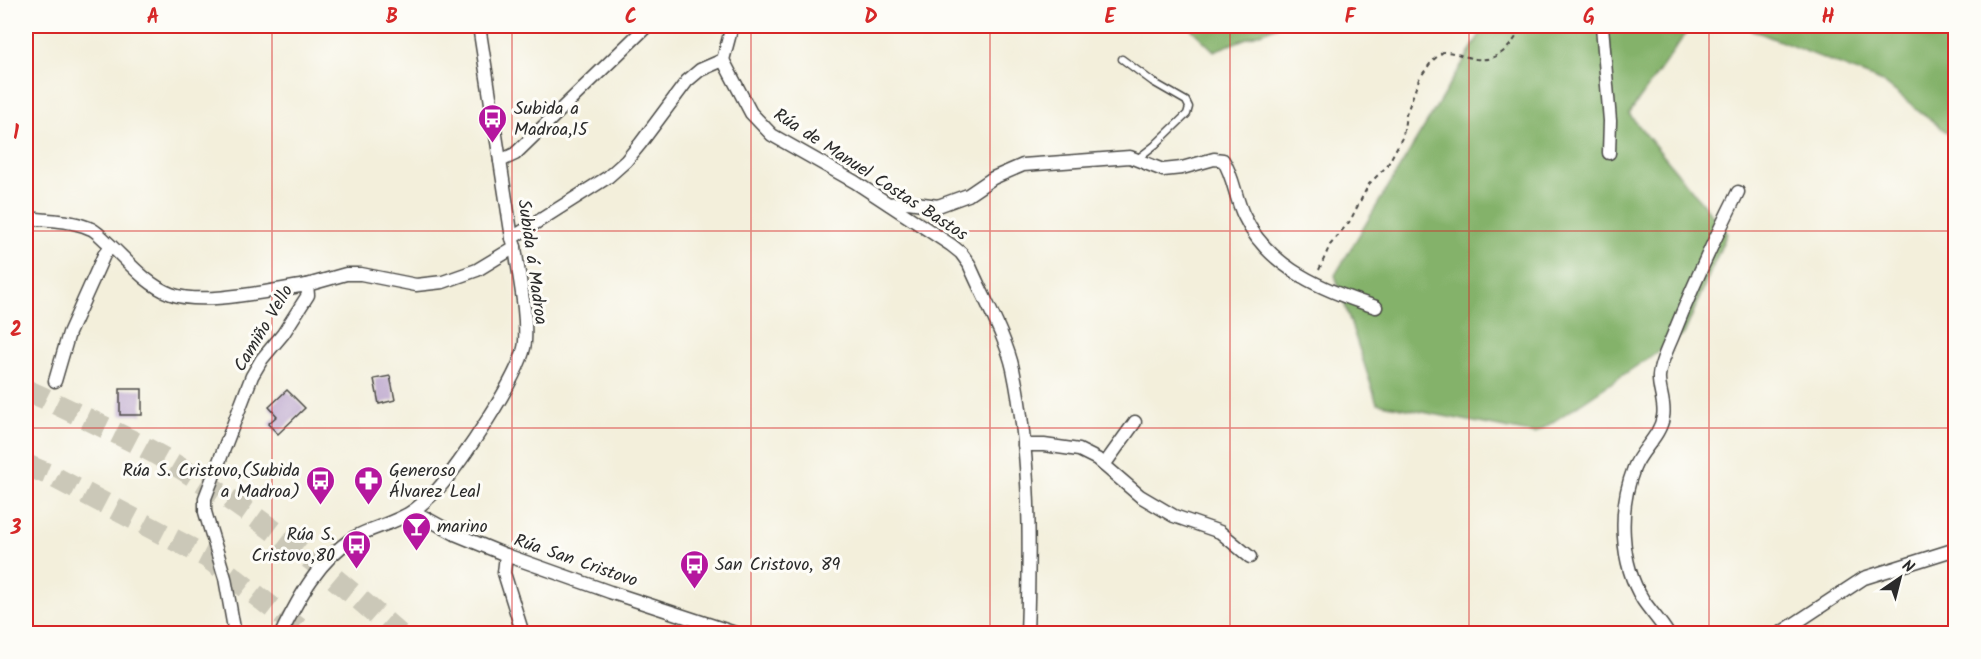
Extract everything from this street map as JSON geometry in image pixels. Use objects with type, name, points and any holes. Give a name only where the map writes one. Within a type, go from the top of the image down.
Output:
[{"type":"street","name":"Subida á Madroa","points":[[413,511],[437,490],[466,450],[516,370],[525,344],[525,320],[514,242],[479,26]]},
{"type":"street","points":[[500,161],[515,154],[647,26]]},
{"type":"street","points":[[514,242],[626,162],[687,81],[700,70],[723,60],[732,26]]},
{"type":"street","points":[[1602,26],[1610,121],[1609,153]]},
{"type":"street","name":"Rúa de Manuel Costas Bastos","points":[[723,60],[751,113],[772,135],[889,204],[951,245],[969,264],[1013,370],[1024,445],[1030,555],[1027,633]]},
{"type":"street","points":[[889,204],[908,202],[938,206],[968,195],[993,178],[1023,165],[1130,157],[1163,170],[1182,168],[1214,159],[1223,160],[1228,168],[1243,215],[1255,235],[1272,253],[1314,284],[1376,307]]},
{"type":"street","points":[[1668,633],[1643,600],[1631,572],[1625,547],[1624,517],[1629,483],[1635,465],[1659,428],[1664,416],[1659,376],[1665,356],[1712,245],[1738,192]]},
{"type":"street","points":[[26,218],[91,228],[145,278],[172,294],[196,298],[307,285]]},
{"type":"street","name":"Camiño Vello","points":[[235,633],[225,578],[205,512],[205,498],[252,376],[308,295],[307,285],[346,274],[361,274],[416,285],[443,282],[477,270],[514,242]]},
{"type":"street","points":[[55,381],[69,333],[104,255],[111,246]]},
{"type":"street","points":[[1104,465],[1135,422]]},
{"type":"street","points":[[1024,445],[1044,445],[1079,450],[1097,459],[1140,496],[1174,516],[1220,532],[1250,557]]},
{"type":"street","points":[[281,633],[303,592],[323,564],[355,537],[413,511]]},
{"type":"street","name":"Rúa San Cristovo","points":[[413,511],[455,534],[506,555],[610,592],[738,633]]},
{"type":"street","points":[[1779,633],[1864,578],[1956,549]]},
{"type":"street","points":[[506,555],[504,573],[523,633]]},
{"type":"lane","points":[[1122,59],[1160,87],[1186,101],[1189,107],[1187,114],[1136,160]]},
{"type":"path","points":[[1314,284],[1330,245],[1350,221],[1369,184],[1387,166],[1403,136],[1406,115],[1419,79],[1432,61],[1443,52],[1454,52],[1474,59],[1491,59],[1515,41],[1522,26]]},
{"type":"green space","points":[[1188,26],[1278,26],[1214,51]]},
{"type":"green space","points":[[1485,26],[1691,26],[1629,114],[1727,233],[1684,334],[1535,434],[1377,403],[1335,275]]},
{"type":"green space","points":[[1742,26],[1955,26],[1955,139],[1883,82]]},
{"type":"building","points":[[390,376],[395,400],[379,404],[374,379]]},
{"type":"building","points":[[120,389],[142,389],[142,415],[120,415]]},
{"type":"building","points":[[287,390],[305,408],[278,434],[268,424],[277,416],[269,407]]},
{"type":"tunnel","points":[[26,390],[144,447],[222,494],[313,561],[399,634]]},
{"type":"tunnel","points":[[26,465],[48,474],[207,557],[306,634]]},
{"type":"place","name":"Subida a Madroa,15","points":[[493,144]]},
{"type":"place","name":"Rúa S. Cristovo,(Subida a Madroa)","points":[[321,506]]},
{"type":"place","name":"Generoso Álvarez Leal","points":[[368,506]]},
{"type":"place","name":"marino","points":[[416,552]]},
{"type":"place","name":"Rúa S. Cristovo,80","points":[[356,570]]},
{"type":"place","name":"San Cristovo, 89","points":[[694,590]]}]
